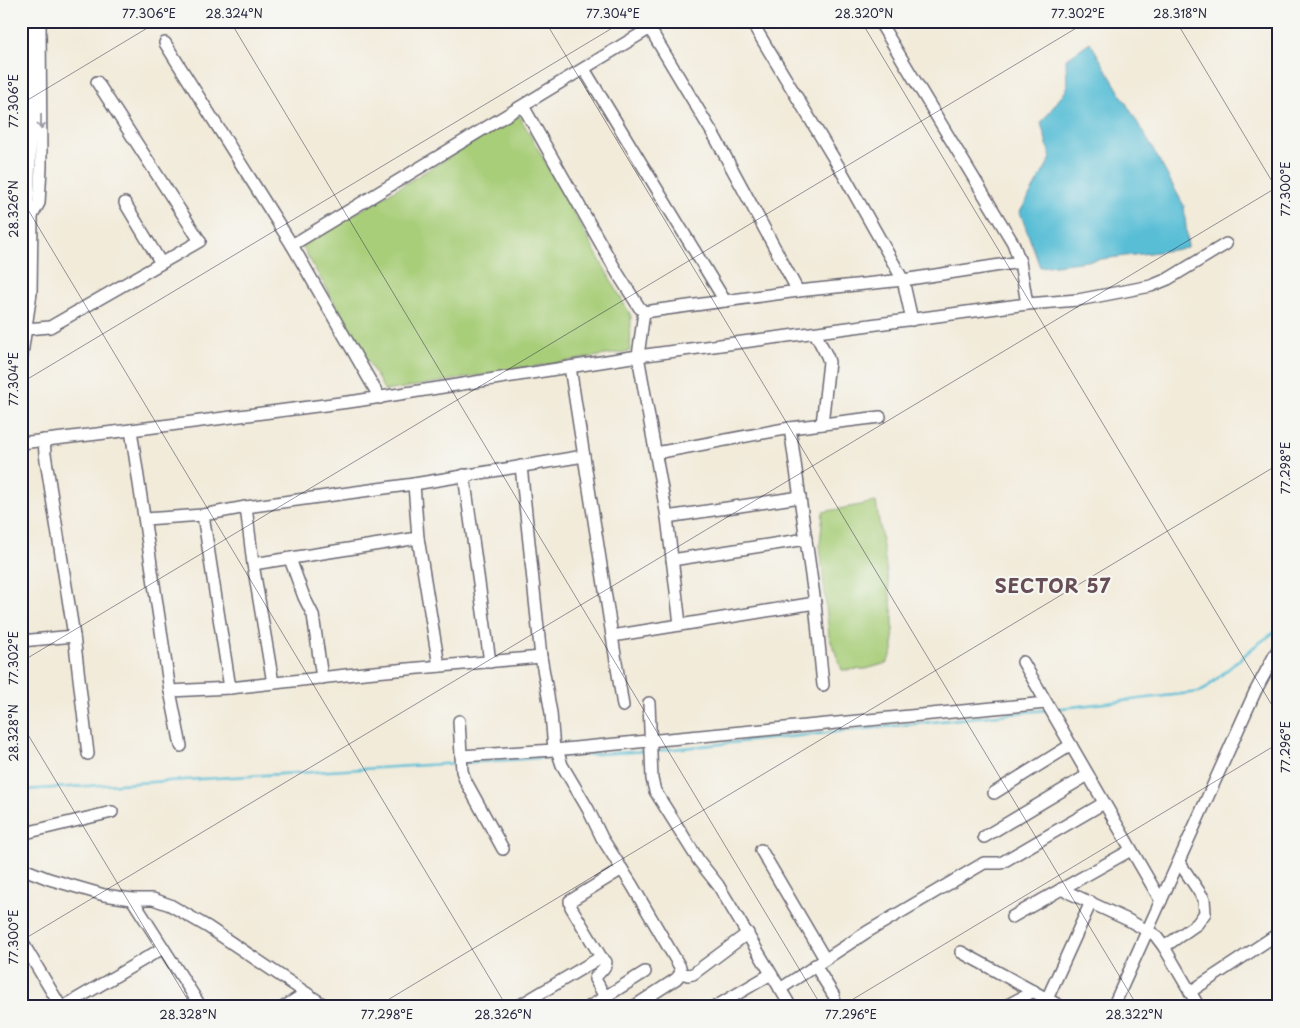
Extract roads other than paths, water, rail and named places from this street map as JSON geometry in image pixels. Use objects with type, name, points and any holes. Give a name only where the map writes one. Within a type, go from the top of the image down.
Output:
[{"type":"street","points":[[21,361],[31,293],[32,216],[28,206],[32,102],[31,21]]},
{"type":"street","points":[[32,216],[39,203],[40,21]]},
{"type":"street","points":[[292,245],[662,21]]},
{"type":"street","points":[[751,21],[842,172],[903,280],[912,320]]},
{"type":"street","points":[[879,21],[1013,243],[1020,262],[1026,304]]},
{"type":"street","points":[[650,29],[716,140],[798,291]]},
{"type":"street","points":[[165,43],[292,245],[380,398]]},
{"type":"street","points":[[584,69],[725,301]]},
{"type":"street","points":[[26,328],[50,326],[200,241],[97,82]]},
{"type":"street","points":[[523,106],[623,281],[644,312]]},
{"type":"street","points":[[126,204],[160,263]]},
{"type":"street","points":[[21,443],[380,398],[638,356],[1026,304],[1078,300],[1150,286],[1168,279],[1226,244]]},
{"type":"street","points":[[644,312],[798,291],[903,280],[1020,262]]},
{"type":"street","points":[[644,312],[638,356],[667,517],[680,624]]},
{"type":"street","points":[[815,333],[829,362],[822,424]]},
{"type":"street","points":[[570,367],[623,706]]},
{"type":"street","points":[[656,452],[790,428],[880,416]]},
{"type":"street","points":[[790,428],[815,602],[823,685]]},
{"type":"street","points":[[132,430],[170,690],[181,746]]},
{"type":"street","points":[[44,440],[74,636],[88,754]]},
{"type":"street","points":[[145,519],[203,515],[246,507],[414,484],[464,474],[584,456]]},
{"type":"street","points":[[521,466],[541,658],[557,754],[602,838],[677,960],[681,973]]},
{"type":"street","points":[[464,474],[490,662]]},
{"type":"street","points":[[414,484],[418,538],[439,666]]},
{"type":"street","points":[[667,517],[800,497]]},
{"type":"street","points":[[246,507],[253,564],[273,683]]},
{"type":"street","points":[[203,515],[230,688]]},
{"type":"street","points":[[253,564],[418,538]]},
{"type":"street","points":[[672,560],[806,539]]},
{"type":"street","points":[[290,559],[313,615],[322,678]]},
{"type":"street","points":[[612,636],[815,602]]},
{"type":"street","points":[[21,641],[74,636]]},
{"type":"street","points":[[1113,1007],[1251,700],[1278,650]]},
{"type":"street","points":[[170,690],[230,688],[364,673],[541,658]]},
{"type":"street","points":[[1023,662],[1161,901]]},
{"type":"street","points":[[649,703],[653,785],[658,797],[699,862],[718,885],[791,1007]]},
{"type":"street","points":[[462,762],[652,748],[1049,708]]},
{"type":"street","points":[[459,721],[462,762],[470,792],[502,849]]},
{"type":"street","points":[[994,793],[1071,745]]},
{"type":"street","points":[[984,837],[1088,775]]},
{"type":"street","points":[[780,989],[820,962],[979,866],[1001,863],[1104,803]]},
{"type":"street","points":[[21,834],[112,812]]},
{"type":"street","points":[[761,850],[820,962],[834,996]]},
{"type":"street","points":[[1012,917],[1131,850]]},
{"type":"street","points":[[1164,947],[1198,924],[1205,913],[1204,899],[1179,862]]},
{"type":"street","points":[[21,868],[49,880],[104,895],[132,899],[153,899],[175,908],[208,927],[327,1007]]},
{"type":"street","points":[[605,997],[595,979],[606,965],[606,962],[570,907],[570,901],[622,869]]},
{"type":"street","points":[[1061,889],[1091,902],[1155,935],[1199,1007]]},
{"type":"street","points":[[132,899],[201,1007]]},
{"type":"street","points":[[1047,999],[1091,902]]},
{"type":"street","points":[[681,973],[690,975],[696,972],[748,933]]},
{"type":"street","points":[[1190,992],[1279,933]]},
{"type":"street","points":[[22,942],[62,1007],[163,948]]},
{"type":"street","points":[[961,952],[1060,1006]]},
{"type":"street","points":[[517,1007],[534,1002],[601,957]]},
{"type":"street","points":[[589,1007],[645,972]]},
{"type":"street","points":[[634,1007],[672,982],[681,973]]},
{"type":"street","points":[[715,1007],[730,1003],[771,974]]},
{"type":"street","points":[[1004,1007],[1034,992]]},
{"type":"street","points":[[284,1007],[306,993]]},
{"type":"water","points":[[1090,42],[1184,206],[1188,248],[1040,267],[1020,212],[1051,158],[1041,123],[1067,89],[1066,59]]},
{"type":"waterway","points":[[1054,709],[1199,692],[1279,629]]},
{"type":"waterway","points":[[654,751],[1046,710]]},
{"type":"waterway","points":[[562,756],[649,751]]},
{"type":"waterway","points":[[464,763],[556,757]]},
{"type":"waterway","points":[[21,790],[459,763]]},
{"type":"district","name":"SECTOR 57","points":[[1053,585]]}]
